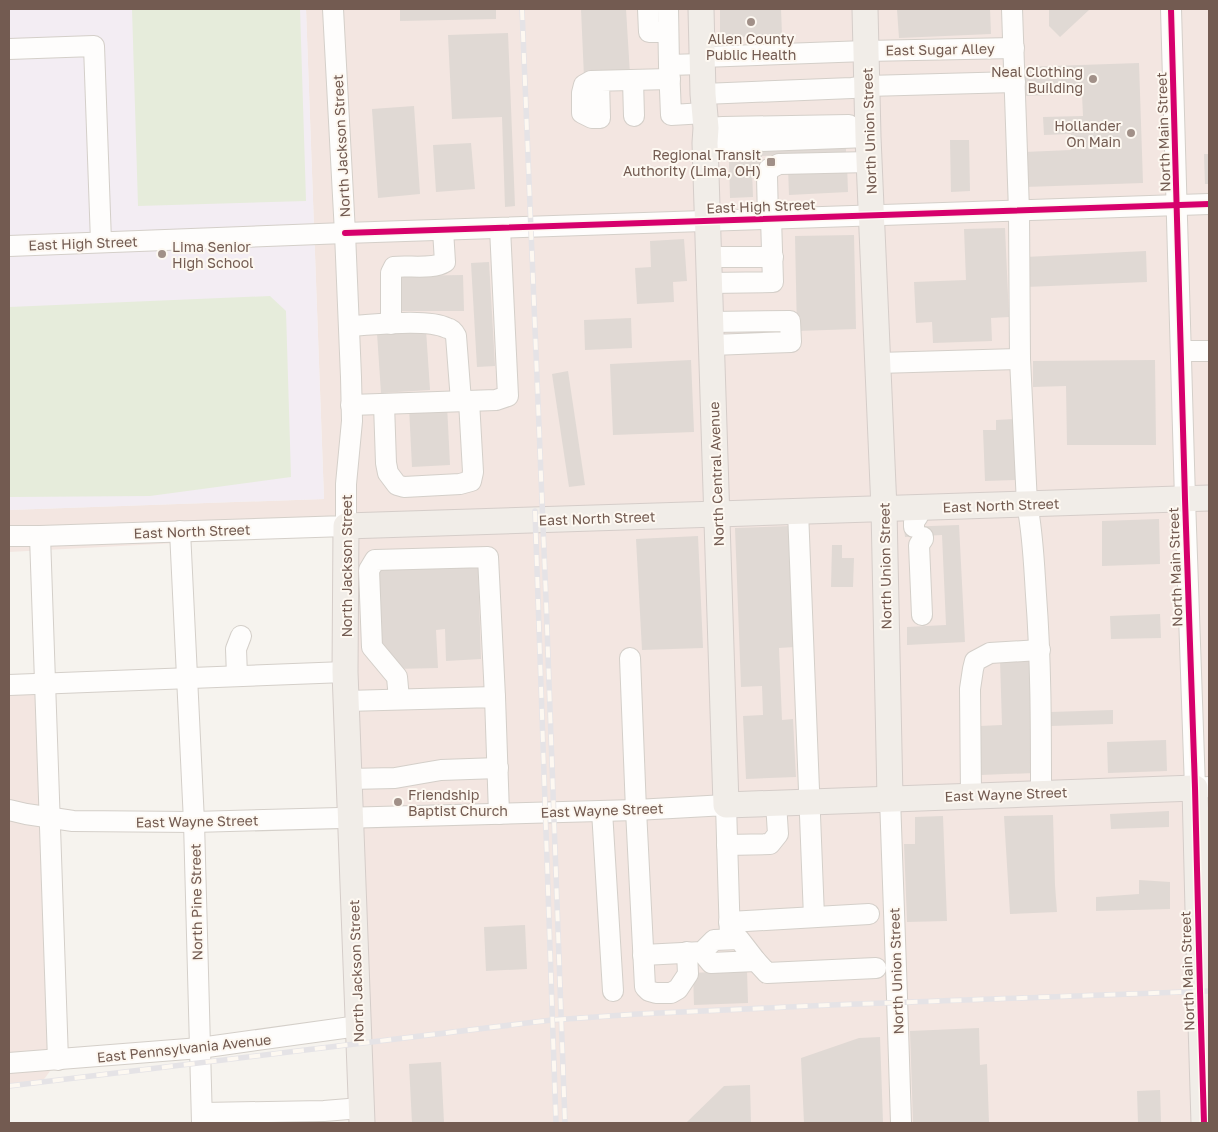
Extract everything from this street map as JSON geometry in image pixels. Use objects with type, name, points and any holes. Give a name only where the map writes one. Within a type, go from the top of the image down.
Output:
[{"type":"main road","name":"North Central Avenue","points":[[700,9],[718,514],[726,805]]},
{"type":"main road","name":"North Union Street","points":[[865,9],[868,131],[884,509],[890,798]]},
{"type":"main road","name":"East North Street","points":[[346,526],[884,509],[918,528],[1027,504],[1209,498]]},
{"type":"main road","name":"North Jackson Street","points":[[346,526],[345,672],[361,1116]]},
{"type":"main road","name":"East Wayne Street","points":[[726,805],[1202,788]]},
{"type":"main road","name":"North Main Street","points":[[1202,788],[1200,991],[1206,1111]]},
{"type":"street","name":"North Jackson Street","points":[[333,9],[345,233],[352,422],[346,484],[346,526]]},
{"type":"street","points":[[648,9],[649,32],[668,32]]},
{"type":"street","points":[[668,9],[671,114],[705,119],[868,131]]},
{"type":"street","points":[[1012,9],[1019,211],[1020,358],[1027,504],[1033,542],[1040,650],[1041,793]]},
{"type":"street","name":"North Main Street","points":[[1171,9],[1178,206],[1184,499],[1202,788]]},
{"type":"street","points":[[9,49],[94,46],[101,242]]},
{"type":"street","name":"East Sugar Alley","points":[[600,118],[592,118],[582,113],[584,85],[591,81],[633,80],[669,72],[702,61],[866,51],[1014,48]]},
{"type":"street","points":[[633,80],[634,116]]},
{"type":"street","points":[[705,119],[867,86],[1015,82]]},
{"type":"street","points":[[710,283],[773,282],[769,169],[779,164],[870,162]]},
{"type":"street","name":"East High Street","points":[[9,246],[708,220],[1209,204]]},
{"type":"street","points":[[351,405],[496,400],[508,396],[500,228]]},
{"type":"street","points":[[391,324],[392,269],[401,266],[436,266],[445,262],[444,230]]},
{"type":"street","points":[[708,258],[773,256]]},
{"type":"street","points":[[349,326],[422,323],[447,327],[453,331],[456,336],[465,401],[473,472],[471,481],[460,484],[404,487],[397,485],[388,473],[386,463],[384,404]]},
{"type":"street","points":[[1181,351],[1209,351]]},
{"type":"street","points":[[878,363],[1020,358]]},
{"type":"street","points":[[798,511],[814,917]]},
{"type":"street","name":"East North Street","points":[[9,536],[346,526]]},
{"type":"street","points":[[918,528],[922,615]]},
{"type":"street","name":"North Pine Street","points":[[180,531],[194,822],[202,1118]]},
{"type":"street","points":[[40,536],[58,1060]]},
{"type":"street","points":[[399,699],[397,676],[372,647],[369,570],[375,560],[488,558],[499,814]]},
{"type":"street","points":[[237,676],[236,649],[241,636]]},
{"type":"street","points":[[971,796],[970,689],[975,661],[990,653],[1040,650]]},
{"type":"street","points":[[630,658],[645,987],[649,991],[656,993],[671,993],[678,989],[688,974],[694,952]]},
{"type":"street","points":[[9,685],[345,672]]},
{"type":"street","points":[[346,701],[495,697]]},
{"type":"street","points":[[349,779],[395,778],[441,770],[498,768]]},
{"type":"street","name":"North Union Street","points":[[890,798],[900,1123]]},
{"type":"street","points":[[727,845],[770,844],[778,834],[776,803]]},
{"type":"street","name":"East Wayne Street","points":[[9,810],[73,821],[194,822],[636,810],[726,805]]},
{"type":"street","name":"North Central Avenue","points":[[726,805],[729,930]]},
{"type":"street","points":[[602,811],[613,991]]},
{"type":"street","points":[[643,955],[694,952],[729,930],[814,917],[869,914]]},
{"type":"street","points":[[729,930],[739,939],[767,973],[876,968]]},
{"type":"street","points":[[694,952],[711,963],[756,961]]},
{"type":"street","name":"East Pennsylvania Avenue","points":[[9,1063],[200,1048],[358,1026]]},
{"type":"street","points":[[202,1118],[324,1111],[361,1116]]},
{"type":"shaded area","name":"Lima Senior High School","points":[[9,9],[306,9],[324,499],[9,510]]},
{"type":"shaded area","points":[[306,9],[1209,9],[1209,1123],[362,1123],[346,526],[269,538],[9,552],[9,510],[324,499]]},
{"type":"shaded area","points":[[45,684],[58,1060],[42,1082],[9,1084],[9,685]]},
{"type":"green space","points":[[132,9],[300,9],[306,201],[138,206]]},
{"type":"green space","points":[[270,296],[286,311],[291,477],[150,496],[9,497],[9,307]]},
{"type":"building","points":[[400,9],[496,9],[496,19],[400,21]]},
{"type":"building","points":[[581,9],[626,9],[630,75],[584,77]]},
{"type":"building","name":"Allen County Public Health","points":[[720,9],[781,9],[782,35],[720,38]]},
{"type":"building","points":[[897,9],[990,9],[991,34],[899,38]]},
{"type":"building","points":[[1049,9],[1090,9],[1060,37],[1049,26]]},
{"type":"building","points":[[508,33],[515,206],[505,207],[502,117],[452,119],[448,35]]},
{"type":"building","points":[[1139,63],[1143,183],[1025,187],[1024,152],[1071,150],[1071,134],[1044,135],[1043,117],[1083,116],[1082,94],[1023,96],[1022,67]]},
{"type":"building","points":[[414,106],[420,194],[378,198],[372,109]]},
{"type":"building","points":[[846,140],[846,152],[762,156],[763,170],[752,170],[753,197],[730,198],[729,162],[752,161],[751,143]]},
{"type":"building","points":[[950,140],[969,140],[970,191],[951,192]]},
{"type":"building","points":[[471,143],[475,189],[436,192],[433,145]]},
{"type":"building","points":[[1204,154],[1209,154],[1209,184],[1205,184]]},
{"type":"building","points":[[847,164],[848,192],[789,195],[788,167]]},
{"type":"building","points":[[1005,228],[1009,317],[991,318],[992,341],[933,343],[932,322],[916,323],[914,282],[966,280],[964,229]]},
{"type":"building","points":[[854,235],[856,329],[797,331],[795,236]]},
{"type":"building","points":[[684,239],[687,281],[673,282],[674,302],[637,304],[635,268],[651,267],[650,241]]},
{"type":"building","points":[[1146,251],[1147,282],[1026,287],[1025,257]]},
{"type":"building","points":[[489,262],[495,366],[477,367],[471,263]]},
{"type":"building","points":[[463,275],[464,311],[402,311],[402,276]]},
{"type":"building","points":[[631,318],[632,348],[585,350],[584,320]]},
{"type":"building","points":[[426,330],[430,390],[381,393],[377,333]]},
{"type":"building","points":[[691,360],[694,432],[613,435],[610,364]]},
{"type":"building","points":[[1155,360],[1156,445],[1067,445],[1066,386],[1033,387],[1033,361]]},
{"type":"building","points":[[568,371],[585,485],[569,487],[552,374]]},
{"type":"building","points":[[447,405],[450,465],[412,467],[409,407]]},
{"type":"building","points":[[1014,419],[1016,480],[985,481],[983,430],[996,430],[996,420]]},
{"type":"building","points":[[1159,519],[1160,564],[1102,566],[1102,521]]},
{"type":"building","points":[[959,525],[965,642],[907,645],[907,627],[946,625],[942,535],[905,537],[904,527]]},
{"type":"building","points":[[790,526],[795,647],[779,648],[782,720],[793,719],[796,777],[746,779],[743,716],[763,715],[762,686],[741,687],[735,528]]},
{"type":"building","points":[[698,536],[703,648],[642,650],[636,539]]},
{"type":"building","points":[[832,545],[842,545],[842,558],[854,558],[853,587],[831,587]]},
{"type":"building","points":[[478,566],[481,659],[446,661],[445,629],[436,630],[438,668],[395,669],[377,633],[375,570]]},
{"type":"building","points":[[1160,614],[1161,638],[1111,639],[1110,616]]},
{"type":"building","points":[[1032,659],[1034,773],[981,775],[980,726],[1002,725],[1000,660]]},
{"type":"building","points":[[1113,710],[1113,724],[1051,726],[1050,712]]},
{"type":"building","points":[[1166,740],[1167,771],[1108,773],[1107,742]]},
{"type":"building","points":[[1169,811],[1169,827],[1111,829],[1110,814]]},
{"type":"building","points":[[1053,815],[1057,912],[1010,914],[1004,816]]},
{"type":"building","points":[[943,816],[947,921],[907,922],[904,844],[915,844],[915,817]]},
{"type":"building","points":[[1139,880],[1170,882],[1170,909],[1096,911],[1096,897],[1139,894]]},
{"type":"building","points":[[525,925],[527,969],[486,971],[484,927]]},
{"type":"building","points":[[747,970],[748,1003],[694,1005],[693,973]]},
{"type":"building","points":[[979,1028],[980,1065],[987,1064],[989,1123],[913,1123],[910,1031]]},
{"type":"building","points":[[880,1037],[883,1123],[804,1123],[801,1058],[859,1038]]},
{"type":"building","points":[[441,1062],[444,1123],[412,1123],[409,1064]]},
{"type":"building","points":[[750,1085],[751,1123],[686,1123],[724,1086]]},
{"type":"building","points":[[1160,1090],[1161,1122],[1138,1123],[1137,1091]]},
{"type":"railway","points":[[522,9],[565,1123]]},
{"type":"railway","points":[[535,511],[556,1123]]},
{"type":"railway","points":[[9,1086],[552,1020],[831,1005],[1209,991]]},
{"type":"cycle path","points":[[1171,9],[1204,1123]]},
{"type":"cycle path","points":[[345,233],[1209,204]]},
{"type":"place","name":"Allen County Public Health","points":[[751,22]]},
{"type":"place","name":"Neal Clothing Building","points":[[1093,79]]},
{"type":"place","name":"Hollander On Main","points":[[1131,133]]},
{"type":"place","name":"Regional Transit Authority (Lima, OH)","points":[[771,162]]},
{"type":"place","name":"Lima Senior High School","points":[[162,254]]},
{"type":"place","name":"Friendship Baptist Church","points":[[398,802]]}]
